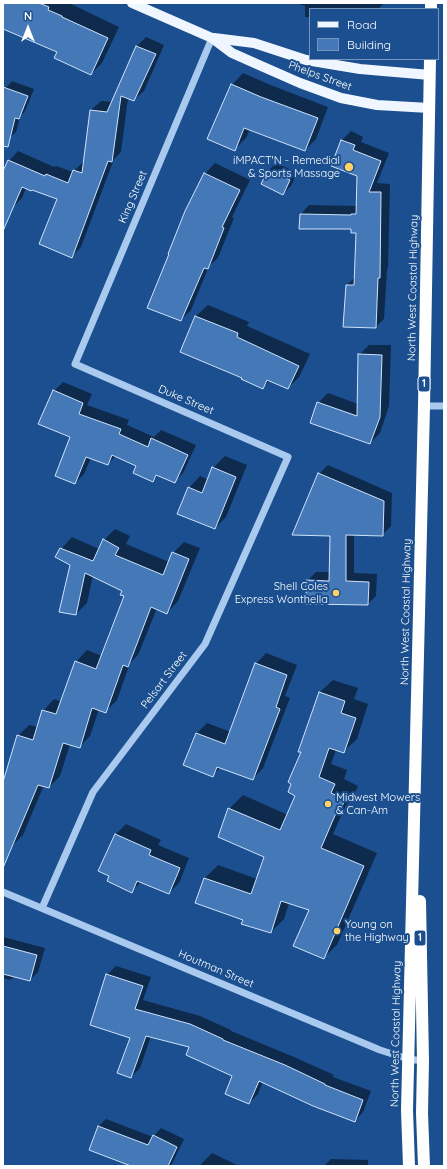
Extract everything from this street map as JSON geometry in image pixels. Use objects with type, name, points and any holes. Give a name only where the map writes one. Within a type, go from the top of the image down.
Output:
[{"type":"highway","name":"North West Coastal Highway","points":[[409,1166],[407,1110],[424,406],[430,60]]},
{"type":"highway","name":"North West Coastal Highway","points":[[416,710],[424,1166]]},
{"type":"main road","name":"Phelps Street","points":[[132,3],[212,38],[232,53],[300,83],[342,98],[377,105],[429,108]]},
{"type":"main road","name":"Phelps Street","points":[[212,38],[254,43],[306,60],[352,68],[430,75]]},
{"type":"street","name":"King Street","points":[[74,364],[212,38]]},
{"type":"street","name":"Duke Street","points":[[74,364],[288,457]]},
{"type":"street","points":[[424,406],[444,406]]},
{"type":"street","name":"Pelsart Street","points":[[42,908],[92,792],[205,644],[288,457]]},
{"type":"street","name":"Houtman Street","points":[[3,892],[373,1047],[408,1060],[422,1061]]},
{"type":"building","points":[[3,3],[39,3],[49,7],[48,10],[108,38],[91,75],[54,58],[57,52],[3,29]]},
{"type":"building","points":[[136,46],[156,54],[134,101],[121,96],[112,162],[108,161],[72,258],[39,244],[57,199],[22,187],[3,231],[3,171],[8,160],[45,176],[46,174],[68,183],[73,170],[82,173],[90,110],[107,112]]},
{"type":"building","points":[[231,84],[318,118],[305,151],[244,128],[235,151],[207,139]]},
{"type":"building","points":[[3,87],[28,96],[19,119],[15,118],[8,147],[3,146]]},
{"type":"building","points":[[341,140],[355,145],[353,150],[381,161],[369,192],[381,192],[380,278],[378,278],[376,328],[343,327],[346,285],[354,285],[356,233],[351,233],[351,229],[299,229],[300,214],[356,214],[357,176],[331,166]]},
{"type":"building","points":[[268,170],[290,180],[283,195],[261,184]]},
{"type":"building","points":[[204,173],[240,190],[222,227],[224,228],[208,269],[204,268],[181,321],[147,308],[185,211]]},
{"type":"building","points":[[195,316],[238,333],[237,337],[299,366],[288,389],[267,380],[263,389],[241,379],[242,378],[180,352]]},
{"type":"building","points":[[358,354],[382,355],[380,417],[370,444],[310,423],[317,402],[357,416]]},
{"type":"building","points":[[53,390],[83,403],[79,414],[121,429],[119,434],[148,447],[151,438],[188,455],[175,483],[156,475],[153,482],[133,473],[136,466],[112,455],[108,465],[86,457],[75,484],[55,476],[70,437],[38,424]]},
{"type":"building","points":[[212,467],[236,477],[215,529],[177,514],[188,487],[202,493]]},
{"type":"building","points":[[318,473],[384,501],[383,536],[346,535],[346,581],[369,582],[368,605],[306,604],[306,580],[329,581],[330,536],[292,535]]},
{"type":"building","points":[[103,539],[119,548],[115,555],[163,575],[172,552],[189,559],[167,614],[151,607],[128,667],[123,665],[106,713],[92,708],[80,748],[63,743],[49,788],[38,785],[3,868],[3,782],[17,735],[33,740],[42,710],[56,714],[75,661],[96,669],[124,596],[120,595],[122,591],[85,573],[76,615],[59,612],[70,565],[55,557],[60,548],[93,561]]},
{"type":"building","points":[[255,663],[287,675],[276,707],[280,709],[253,780],[217,767],[213,777],[183,765],[196,733],[225,744]]},
{"type":"building","points":[[319,692],[345,701],[341,713],[356,718],[344,753],[329,748],[319,777],[335,784],[331,793],[345,799],[339,814],[336,813],[321,848],[364,866],[324,959],[293,946],[309,910],[281,901],[271,933],[241,924],[243,920],[195,903],[204,878],[251,894],[264,857],[218,837],[228,808],[280,830],[295,796],[288,792],[291,784],[288,782],[301,752],[298,752]]},
{"type":"building","points":[[115,834],[151,850],[149,855],[180,868],[169,894],[137,881],[132,893],[107,881],[109,876],[98,871]]},
{"type":"building","points":[[3,946],[37,955],[30,981],[3,974]]},
{"type":"building","points":[[106,974],[143,986],[135,1009],[190,1024],[223,1040],[285,1065],[325,1085],[363,1100],[355,1122],[313,1106],[259,1081],[249,1104],[225,1094],[232,1076],[186,1055],[189,1047],[146,1036],[131,1078],[117,1073],[130,1038],[90,1025]]},
{"type":"building","points":[[98,1126],[148,1145],[153,1135],[177,1147],[168,1166],[131,1166],[89,1150]]},
{"type":"place","name":"iMPACT'N - Remedial & Sports Massage","points":[[349,167]]},
{"type":"place","name":"Shell Coles Express Wonthella","points":[[336,593]]},
{"type":"place","name":"Midwest Mowers & Can-Am","points":[[328,804]]},
{"type":"place","name":"Young on the Highway","points":[[337,931]]}]
